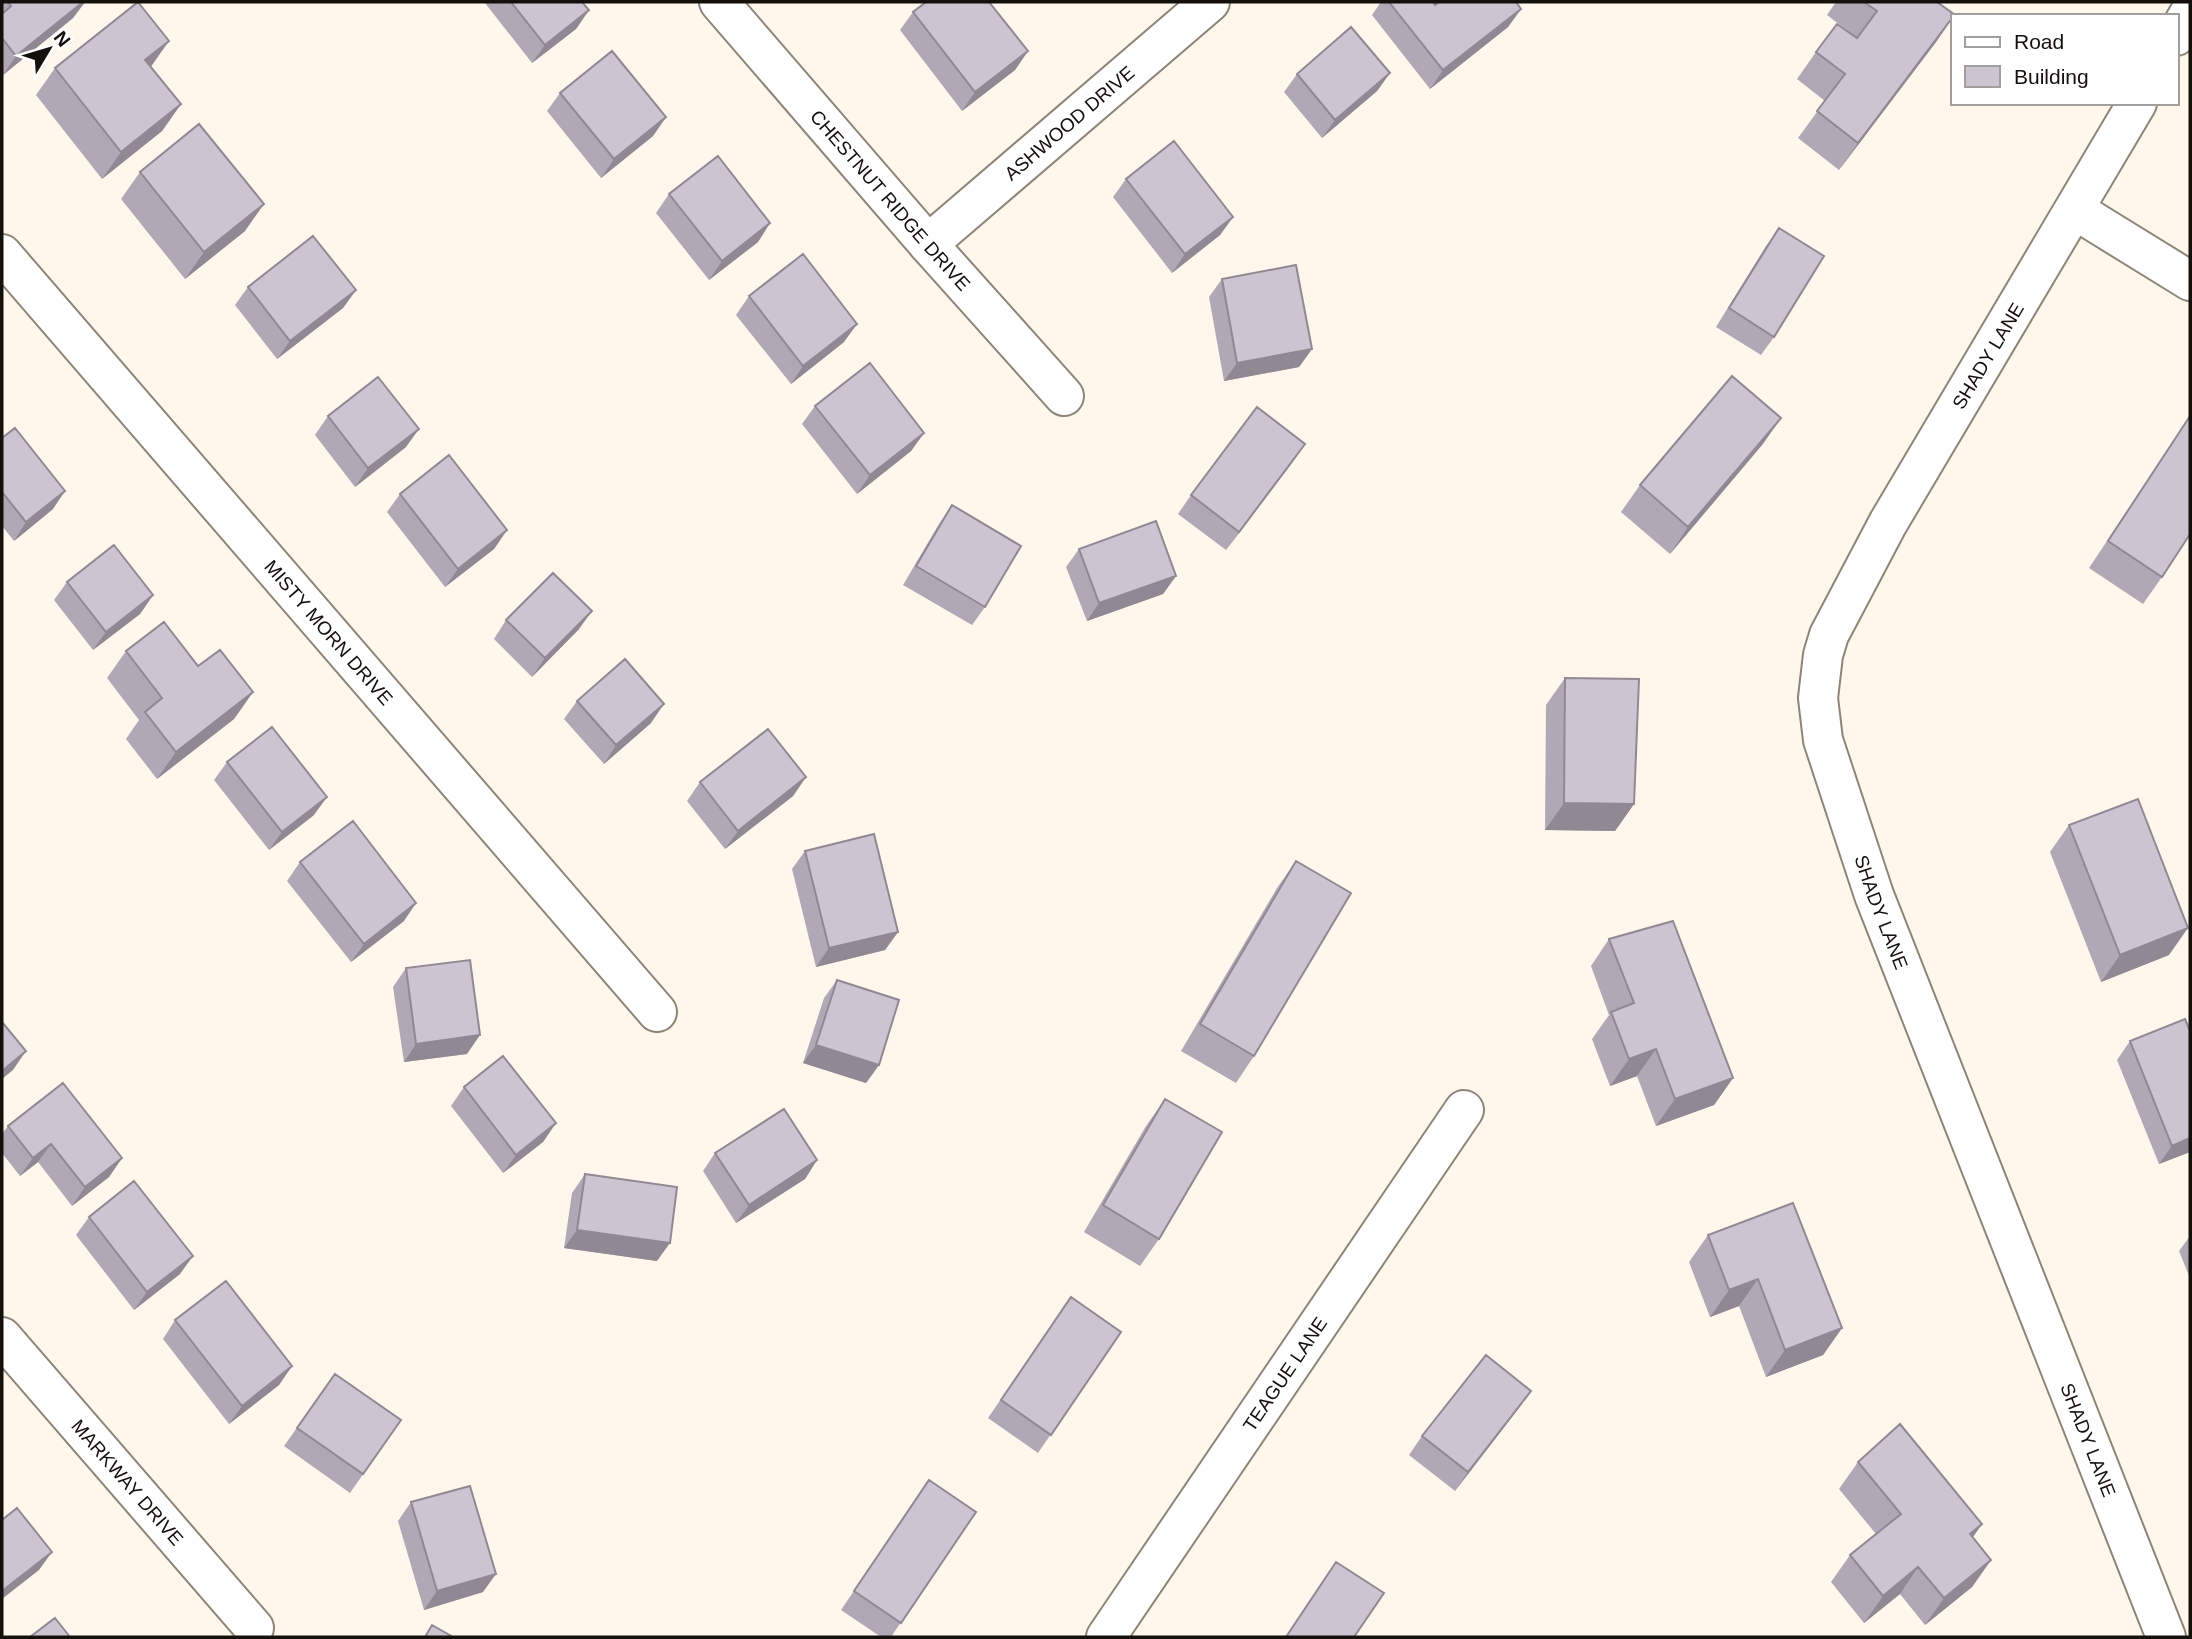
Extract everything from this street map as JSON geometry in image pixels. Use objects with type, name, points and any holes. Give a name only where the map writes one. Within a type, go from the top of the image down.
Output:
[{"type":"street","name":"CHESTNUT RIDGE DRIVE","points":[[719,2],[928,244],[1064,396]]},
{"type":"street","name":"ASHWOOD DRIVE","points":[[928,244],[1210,2]]},
{"type":"street","points":[[2178,33],[2190,12]]},
{"type":"street","name":"SHADY LANE","points":[[2136,105],[1882,534],[1829,635],[1823,655],[1818,698],[1824,740],[1874,895],[2166,1637]]},
{"type":"street","points":[[2075,210],[2190,281]]},
{"type":"street","name":"MISTY MORN DRIVE","points":[[2,254],[657,1012]]},
{"type":"street","name":"TEAGUE LANE","points":[[1106,1637],[1464,1110]]},
{"type":"street","name":"MARKWAY DRIVE","points":[[2,1337],[254,1628]]},
{"type":"building","points":[[8,2],[83,2],[16,56],[2,38],[2,14],[11,6]]},
{"type":"building","points":[[138,2],[169,41],[145,60],[181,104],[121,152],[55,68]]},
{"type":"building","points":[[511,2],[582,2],[589,10],[545,45]]},
{"type":"building","points":[[926,2],[989,2],[1028,51],[975,92],[913,12]]},
{"type":"building","points":[[1389,2],[1433,2],[1435,5],[1439,2],[1516,2],[1521,9],[1443,70]]},
{"type":"building","points":[[1864,2],[1937,2],[1954,14],[1951,14],[1951,19],[1858,143],[1817,111],[1845,74],[1816,52],[1837,24],[1857,38],[1877,11]]},
{"type":"building","points":[[1351,27],[1390,73],[1335,120],[1297,74]]},
{"type":"building","points":[[612,51],[666,117],[614,159],[560,93]]},
{"type":"building","points":[[199,124],[264,204],[204,252],[140,172]]},
{"type":"building","points":[[1174,141],[1233,217],[1185,254],[1126,179]]},
{"type":"building","points":[[718,156],[770,223],[722,261],[669,194]]},
{"type":"building","points":[[1779,228],[1824,256],[1774,337],[1729,308]]},
{"type":"building","points":[[313,236],[356,290],[290,341],[248,287]]},
{"type":"building","points":[[803,254],[857,324],[803,366],[749,296]]},
{"type":"building","points":[[1296,265],[1312,349],[1237,363],[1222,279]]},
{"type":"building","points":[[870,363],[924,433],[870,475],[815,406]]},
{"type":"building","points":[[1732,376],[1781,418],[1688,527],[1640,485]]},
{"type":"building","points":[[378,377],[419,429],[368,468],[328,416]]},
{"type":"building","points":[[1257,407],[1305,444],[1239,532],[1191,495]]},
{"type":"building","points":[[2190,416],[2190,534],[2162,577],[2108,541]]},
{"type":"building","points":[[15,428],[65,491],[26,522],[2,492],[2,438]]},
{"type":"building","points":[[449,455],[507,530],[458,569],[400,494]]},
{"type":"building","points":[[952,505],[1021,546],[985,607],[916,566]]},
{"type":"building","points":[[1156,521],[1176,576],[1099,603],[1079,549]]},
{"type":"building","points":[[114,545],[153,595],[106,632],[67,582]]},
{"type":"building","points":[[553,573],[592,611],[545,658],[506,620]]},
{"type":"building","points":[[164,622],[198,666],[220,650],[253,692],[176,752],[145,712],[162,698],[126,651]]},
{"type":"building","points":[[625,659],[664,704],[616,745],[577,701]]},
{"type":"building","points":[[1565,678],[1639,679],[1634,804],[1564,803]]},
{"type":"building","points":[[272,727],[327,797],[282,832],[227,762]]},
{"type":"building","points":[[768,729],[806,777],[738,831],[700,782]]},
{"type":"building","points":[[2138,799],[2188,928],[2120,955],[2069,825]]},
{"type":"building","points":[[353,821],[416,903],[364,944],[300,862]]},
{"type":"building","points":[[874,834],[898,932],[829,948],[805,851]]},
{"type":"building","points":[[1296,861],[1351,893],[1254,1056],[1200,1024]]},
{"type":"building","points":[[1673,921],[1733,1078],[1675,1099],[1656,1049],[1629,1059],[1611,1012],[1634,1003],[1609,939]]},
{"type":"building","points":[[470,960],[480,1035],[416,1044],[406,968]]},
{"type":"building","points":[[837,980],[899,1000],[879,1065],[816,1045]]},
{"type":"building","points":[[2185,1019],[2190,1031],[2190,1138],[2172,1146],[2130,1041]]},
{"type":"building","points":[[2,1022],[26,1051],[2,1071]]},
{"type":"building","points":[[503,1056],[556,1123],[516,1155],[464,1087]]},
{"type":"building","points":[[63,1083],[122,1158],[85,1187],[51,1144],[33,1158],[8,1126]]},
{"type":"building","points":[[1165,1099],[1222,1132],[1159,1239],[1103,1205]]},
{"type":"building","points":[[784,1109],[817,1160],[749,1205],[715,1153]]},
{"type":"building","points":[[585,1174],[677,1187],[670,1243],[577,1230]]},
{"type":"building","points":[[134,1181],[193,1256],[147,1292],[89,1217]]},
{"type":"building","points":[[1793,1203],[1842,1328],[1785,1350],[1758,1279],[1729,1290],[1708,1235]]},
{"type":"building","points":[[226,1281],[292,1366],[242,1406],[175,1320]]},
{"type":"building","points":[[1071,1297],[1121,1332],[1051,1435],[1001,1400]]},
{"type":"building","points":[[1486,1355],[1531,1391],[1468,1472],[1422,1436]]},
{"type":"building","points":[[335,1374],[401,1420],[363,1474],[297,1428]]},
{"type":"building","points":[[1900,1424],[1982,1524],[1970,1534],[1991,1560],[1944,1598],[1918,1567],[1883,1596],[1850,1555],[1901,1514],[1858,1462]]},
{"type":"building","points":[[929,1480],[976,1512],[901,1623],[854,1591]]},
{"type":"building","points":[[470,1486],[496,1574],[437,1591],[411,1502]]},
{"type":"building","points":[[17,1508],[52,1552],[2,1591],[2,1520]]},
{"type":"building","points":[[1336,1562],[1384,1593],[1354,1637],[1286,1637]]},
{"type":"building","points":[[55,1618],[70,1637],[30,1637]]},
{"type":"building","points":[[432,1625],[453,1637],[425,1637]]}]
